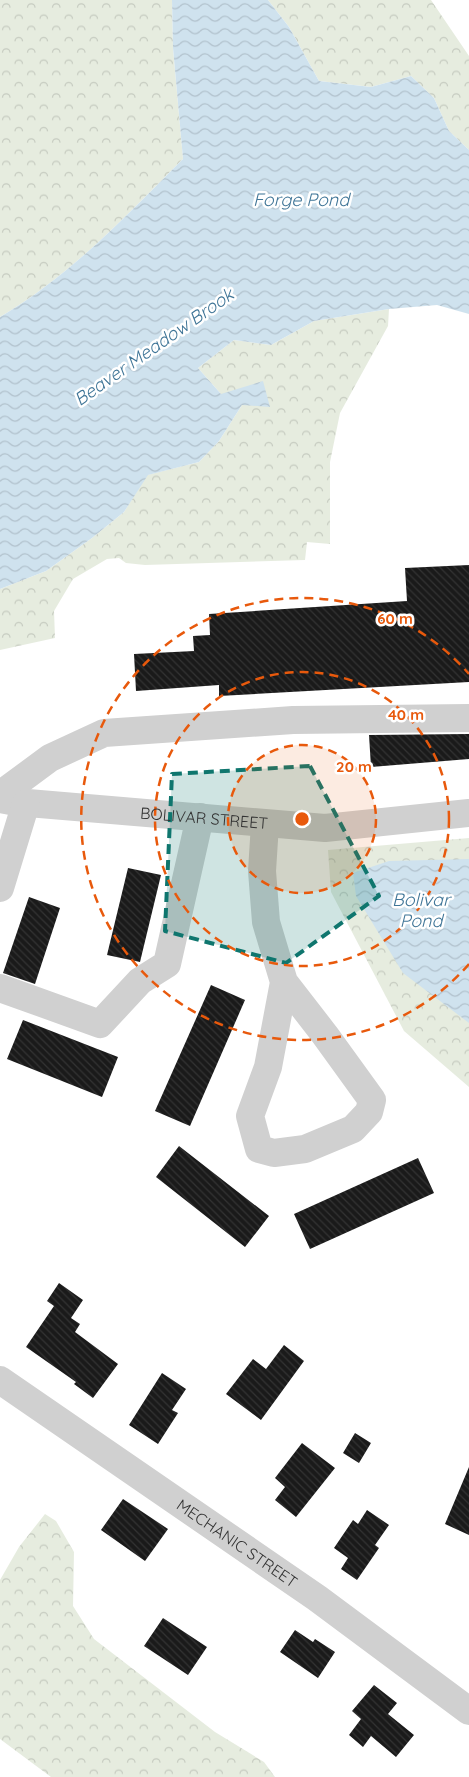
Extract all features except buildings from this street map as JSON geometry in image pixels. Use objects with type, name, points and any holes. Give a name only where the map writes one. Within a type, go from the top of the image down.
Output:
[{"type":"street","points":[[0,795],[50,758],[104,733],[293,720],[469,718]]},
{"type":"street","points":[[0,888],[13,801]]},
{"type":"street","name":"BOLIVAR STREET","points":[[13,801],[326,828],[469,813]]},
{"type":"street","points":[[0,988],[100,1024],[140,981],[167,964],[200,818]]},
{"type":"street","points":[[265,824],[262,871],[266,922],[284,982],[326,1035],[372,1100],[369,1112],[354,1128],[305,1149],[274,1154],[259,1149],[250,1116],[268,1067],[284,982]]},
{"type":"street","name":"MECHANIC STREET","points":[[0,1380],[317,1598],[469,1711]]},
{"type":"highlighted area","points":[[310,766],[379,896],[286,963],[165,931],[172,774]]},
{"type":"green space","points":[[0,0],[172,0],[173,48],[183,159],[119,223],[74,264],[51,283],[0,317]]},
{"type":"green space","points":[[268,0],[431,0],[469,56],[469,150],[449,131],[434,98],[411,76],[371,87],[319,81],[289,27]]},
{"type":"green space","points":[[389,309],[388,326],[340,413],[330,462],[330,544],[307,542],[305,560],[145,565],[126,563],[119,558],[107,559],[73,579],[54,611],[55,638],[0,650],[0,589],[46,571],[92,538],[124,512],[147,475],[199,462],[219,441],[242,405],[221,394],[198,368],[234,340],[271,345],[314,321]]},
{"type":"green space","points":[[469,838],[469,1087],[404,1031],[331,892],[328,850]]},
{"type":"green space","points":[[45,1514],[56,1521],[74,1552],[73,1606],[94,1639],[215,1732],[264,1762],[275,1777],[51,1777],[0,1739],[0,1580],[19,1547]]},
{"type":"water","name":"Forge Pond","points":[[172,0],[268,0],[289,27],[319,81],[371,87],[411,76],[434,98],[449,131],[469,150],[469,314],[437,305],[389,309],[314,321],[271,345],[234,340],[198,368],[221,394],[263,381],[270,407],[242,405],[219,441],[199,462],[148,475],[124,512],[92,538],[46,571],[0,589],[0,317],[51,283],[74,264],[119,223],[183,159],[173,48]]},
{"type":"water","name":"Bolivar Pond","points":[[469,859],[469,1023],[403,973],[356,896],[353,873],[389,861]]},
{"type":"water label","name":"Beaver Meadow Brook","points":[[154,347]]}]
